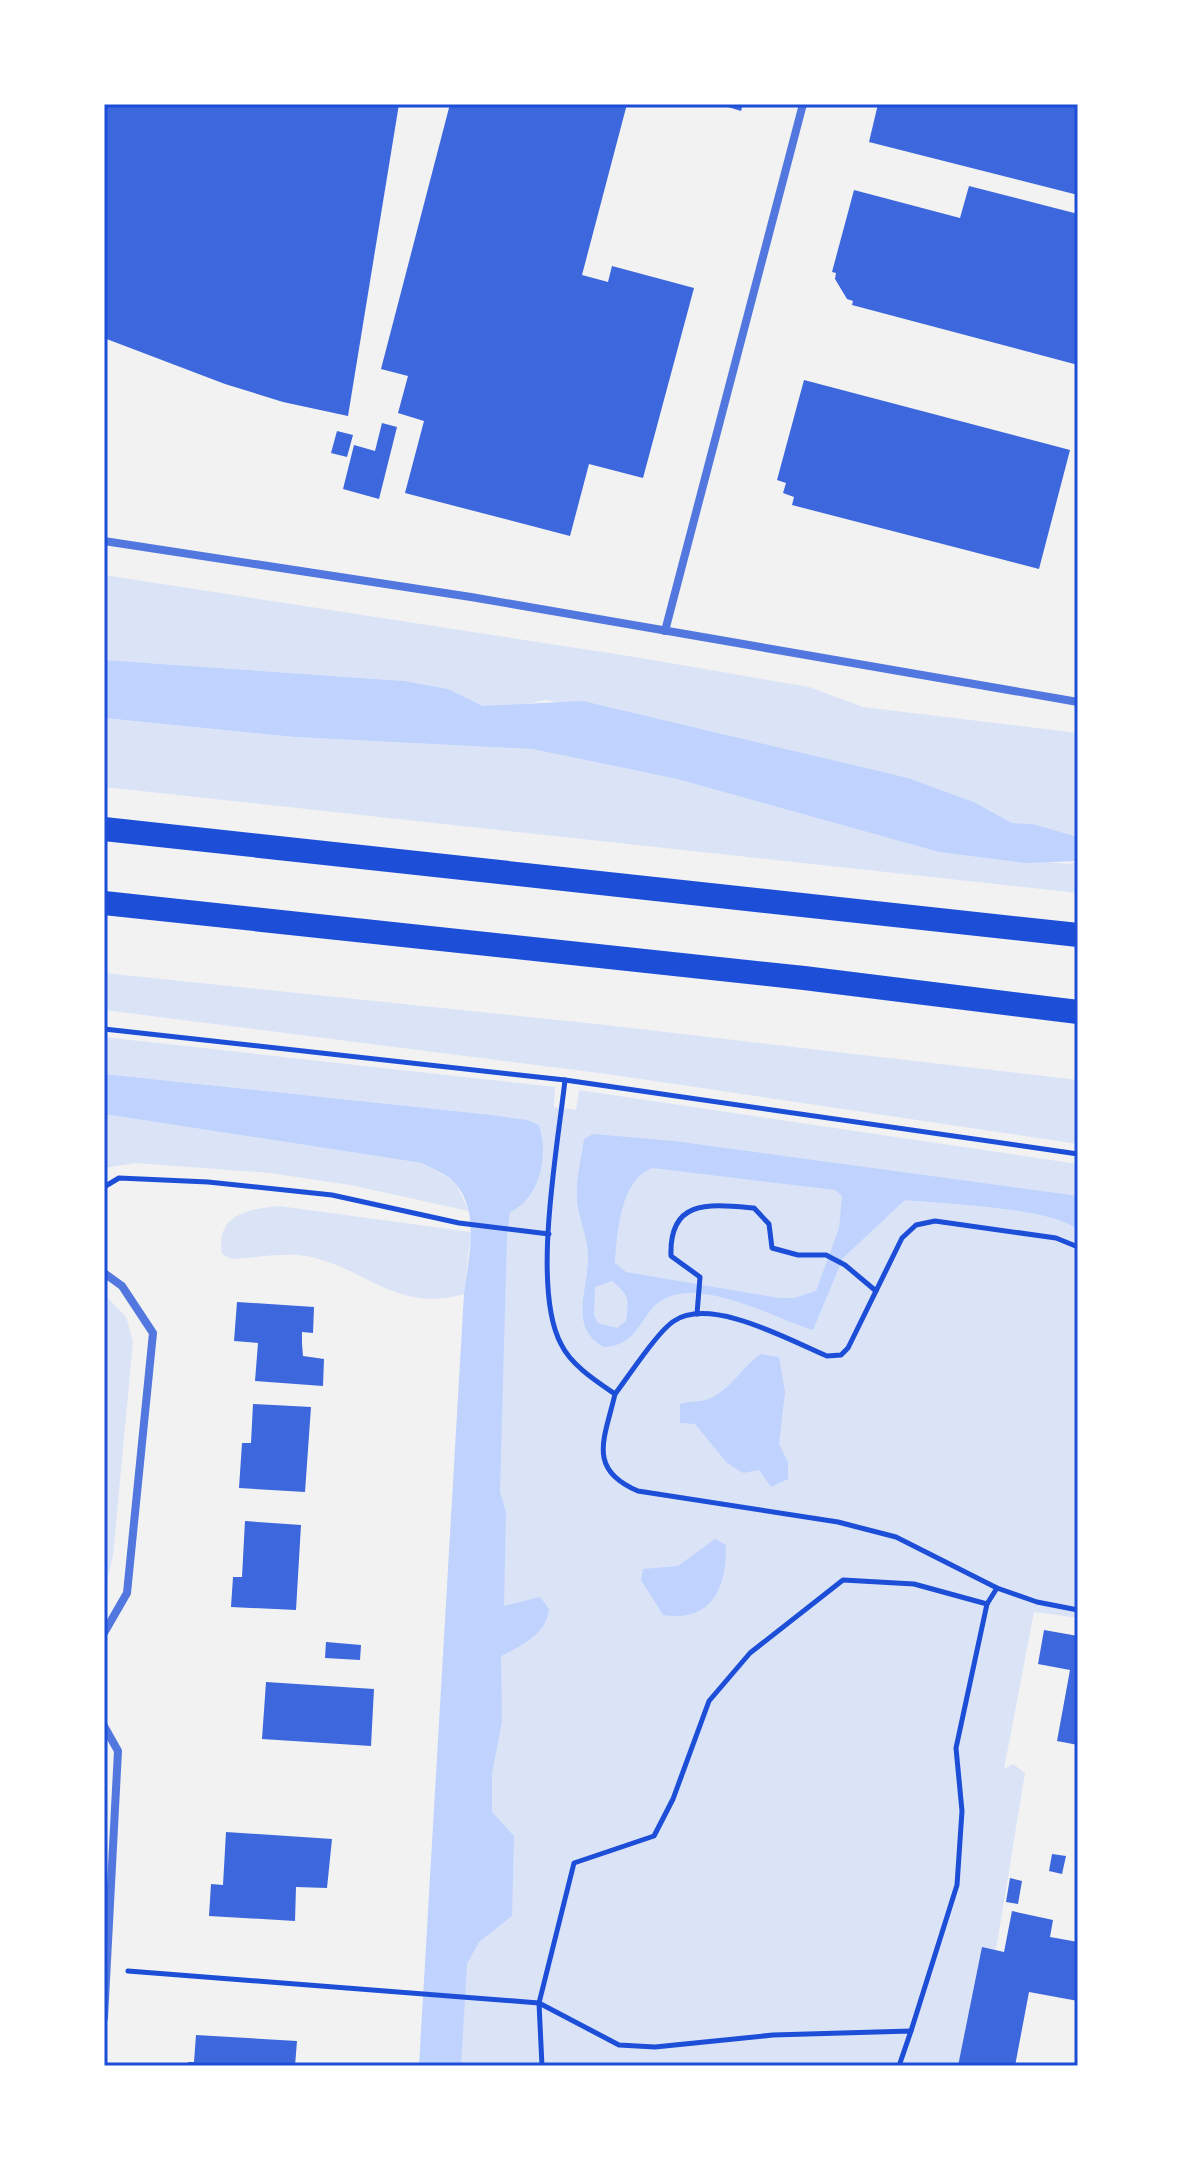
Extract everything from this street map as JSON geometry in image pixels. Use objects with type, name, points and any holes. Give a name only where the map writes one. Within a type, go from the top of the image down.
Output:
[{"type":"highway","points":[[104,829],[1078,935]]},
{"type":"highway","points":[[104,903],[804,978],[1078,1012]]},
{"type":"street","points":[[665,631],[803,104]]},
{"type":"street","points":[[104,541],[471,597],[1078,702]]},
{"type":"street","points":[[104,1273],[122,1286],[153,1333],[127,1593],[104,1633]]},
{"type":"street","points":[[104,1726],[118,1751],[104,2018]]},
{"type":"path","points":[[104,1029],[565,1080],[1078,1154]]},
{"type":"path","points":[[565,1080],[549,1234],[549,1309],[561,1345],[589,1376],[615,1394]]},
{"type":"path","points":[[104,1187],[119,1178],[208,1182],[332,1195],[459,1223],[549,1234]]},
{"type":"path","points":[[697,1314],[700,1281],[697,1272],[671,1256],[672,1228],[679,1217],[695,1209],[754,1208],[769,1224],[772,1248],[798,1255],[826,1255],[845,1265],[876,1291]]},
{"type":"path","points":[[1078,1247],[1056,1238],[950,1223],[916,1225],[902,1238],[848,1348],[841,1355],[827,1356],[735,1318],[697,1314],[674,1321],[615,1394],[602,1451],[609,1473],[619,1483],[638,1491],[838,1522],[896,1537],[997,1588],[1037,1602],[1078,1610]]},
{"type":"path","points":[[542,2066],[539,2003],[574,1863],[654,1836],[673,1799],[709,1701],[750,1653],[843,1580],[914,1584],[987,1604]]},
{"type":"path","points":[[899,2066],[957,1885],[962,1811],[956,1748],[987,1604],[997,1588]]},
{"type":"path","points":[[107,1970],[539,2003],[619,2045],[655,2047],[773,2035],[911,2031]]},
{"type":"shaded area","points":[[104,575],[809,687],[863,707],[1078,733],[1078,837],[1033,824],[1012,823],[974,802],[908,778],[546,700],[515,706],[483,706],[448,689],[405,681],[104,660]]},
{"type":"shaded area","points":[[104,718],[294,737],[532,749],[677,779],[939,852],[1069,864],[1078,861],[1078,893],[104,787]]},
{"type":"shaded area","points":[[104,973],[606,1025],[1078,1080],[1078,1144],[607,1074],[104,1010]]},
{"type":"shaded area","points":[[104,1037],[555,1087],[554,1107],[576,1110],[579,1090],[1078,1164],[1078,1618],[1034,1612],[1004,1769],[1013,1764],[1025,1773],[977,2066],[433,2066],[483,1114],[104,1074]]},
{"type":"shaded area","points":[[104,1114],[422,1163],[455,1182],[469,1211],[350,1185],[270,1173],[136,1163],[104,1168]]},
{"type":"shaded area","points":[[279,1206],[471,1232],[464,1294],[441,1299],[401,1294],[346,1269],[306,1256],[232,1259],[222,1254],[224,1230],[236,1216]]},
{"type":"shaded area","points":[[104,1294],[126,1317],[133,1341],[113,1556],[104,1594]]},
{"type":"water","points":[[104,660],[405,681],[448,689],[483,706],[583,701],[908,778],[974,802],[1012,823],[1033,824],[1078,837],[1078,861],[1025,863],[939,852],[677,779],[532,749],[294,737],[104,718]]},
{"type":"water","points":[[104,1074],[483,1114],[527,1120],[539,1125],[543,1150],[540,1175],[529,1197],[510,1212],[507,1235],[500,1492],[506,1512],[504,1606],[540,1597],[549,1609],[538,1632],[501,1656],[502,1721],[492,1774],[492,1812],[514,1836],[512,1916],[479,1942],[467,1964],[461,2066],[419,2066],[464,1294],[471,1237],[468,1208],[455,1183],[422,1163],[104,1114]]},
{"type":"water","points":[[593,1134],[674,1141],[1078,1196],[1078,1230],[1065,1222],[1022,1211],[905,1200],[843,1258],[813,1330],[729,1299],[684,1293],[665,1298],[626,1340],[604,1347],[593,1339],[583,1320],[588,1255],[577,1191],[584,1139]],"holes":[[[653,1168],[835,1190],[842,1196],[839,1228],[816,1291],[794,1298],[779,1298],[626,1272],[615,1263],[622,1209],[633,1183]],[[612,1281],[625,1294],[628,1303],[626,1321],[617,1328],[598,1323],[594,1315],[595,1287]]]},
{"type":"water","points":[[761,1354],[779,1357],[785,1392],[779,1444],[788,1462],[788,1479],[771,1487],[759,1470],[743,1473],[727,1463],[695,1424],[680,1423],[680,1404],[715,1396]]},
{"type":"water","points":[[715,1539],[726,1545],[726,1560],[713,1599],[694,1613],[663,1615],[641,1580],[643,1569],[678,1566]]},
{"type":"building","points":[[104,104],[399,104],[348,416],[283,402],[225,384],[104,338]]},
{"type":"building","points":[[450,104],[627,104],[582,275],[608,282],[612,266],[694,288],[643,478],[589,464],[570,536],[405,493],[424,421],[398,413],[408,376],[381,369]]},
{"type":"building","points":[[718,104],[743,104],[741,111]]},
{"type":"building","points":[[878,104],[1078,104],[1078,195],[869,142]]},
{"type":"building","points":[[969,186],[1078,214],[1078,365],[852,305],[853,301],[847,299],[835,279],[836,273],[832,272],[854,190],[960,218]]},
{"type":"building","points":[[804,380],[1070,450],[1039,569],[792,505],[794,497],[783,493],[786,483],[777,480]]},
{"type":"building","points":[[382,423],[397,427],[379,499],[343,489],[354,445],[375,451]]},
{"type":"building","points":[[337,431],[353,435],[347,457],[331,453]]},
{"type":"building","points":[[237,1302],[314,1307],[313,1333],[302,1332],[303,1356],[324,1359],[323,1386],[255,1381],[258,1343],[234,1341]]},
{"type":"building","points":[[253,1404],[311,1407],[305,1492],[239,1488],[242,1443],[251,1443]]},
{"type":"building","points":[[245,1521],[301,1525],[296,1610],[231,1607],[233,1577],[242,1577]]},
{"type":"building","points":[[1044,1630],[1078,1636],[1078,1745],[1057,1741],[1070,1670],[1038,1664]]},
{"type":"building","points":[[326,1642],[361,1645],[360,1660],[325,1658]]},
{"type":"building","points":[[266,1682],[374,1689],[371,1746],[262,1739]]},
{"type":"building","points":[[226,1832],[332,1839],[327,1888],[296,1887],[295,1921],[209,1916],[211,1884],[223,1885]]},
{"type":"building","points":[[1052,1854],[1066,1856],[1062,1874],[1049,1871]]},
{"type":"building","points":[[1010,1878],[1022,1881],[1018,1904],[1006,1902]]},
{"type":"building","points":[[1012,1911],[1053,1920],[1050,1937],[1078,1942],[1078,2001],[1029,1992],[1015,2066],[958,2066],[982,1947],[1004,1952]]},
{"type":"building","points":[[196,2035],[297,2041],[295,2066],[187,2066],[188,2062],[194,2062]]}]
